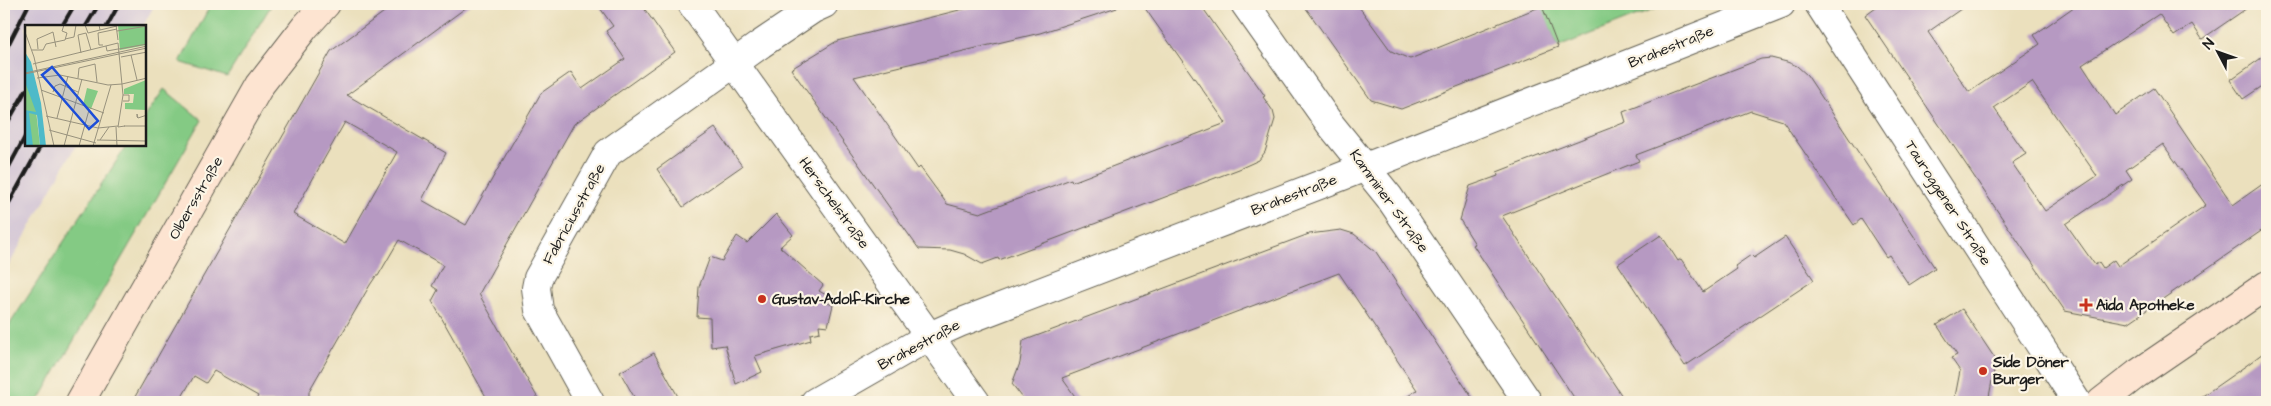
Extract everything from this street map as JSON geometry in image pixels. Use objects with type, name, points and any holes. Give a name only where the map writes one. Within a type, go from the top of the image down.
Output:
[{"type":"street","name":"Olbersstraße","points":[[80,402],[260,85],[305,26],[326,4]]},
{"type":"street","name":"Herschelstraße","points":[[692,4],[976,402]]},
{"type":"street","name":"Fabriciusstraße","points":[[590,402],[539,310],[536,288],[538,278],[608,153],[734,63],[813,9],[824,4]]},
{"type":"street","name":"Kamminer Straße","points":[[1245,4],[1330,124],[1389,196],[1528,402]]},
{"type":"street","name":"Brahestraße","points":[[816,402],[930,336],[1781,4]]},
{"type":"street","name":"Tauroggener Straße","points":[[1819,4],[2077,402]]},
{"type":"street","points":[[2101,402],[2137,374],[2267,285]]},
{"type":"shaded area","points":[[4,4],[155,4],[144,25],[25,25],[25,146],[75,146],[4,274]]},
{"type":"green space","points":[[211,4],[272,4],[227,77],[180,62]]},
{"type":"green space","points":[[1540,4],[1668,4],[1558,47]]},
{"type":"green space","points":[[164,89],[202,120],[38,402],[4,402],[4,333],[126,146],[146,146],[146,116]]},
{"type":"building","points":[[395,4],[471,4],[347,95],[446,153],[422,200],[466,225],[541,93],[571,72],[582,89],[625,59],[606,31],[613,26],[597,4],[641,4],[675,52],[574,124],[479,294],[540,402],[489,402],[432,301],[438,290],[432,286],[443,265],[399,240],[378,276],[370,285],[309,391],[309,402],[255,402],[258,396],[214,371],[206,383],[194,376],[179,402],[132,402],[331,51]],"holes":[[[345,122],[397,152],[345,244],[293,214]]]},
{"type":"building","points":[[983,4],[1116,4],[1117,8],[1040,33],[854,77],[918,169],[920,167],[947,204],[980,213],[1071,179],[1072,182],[1226,123],[1142,4],[1200,4],[1265,96],[1263,97],[1273,111],[1275,119],[1265,152],[1259,160],[1239,169],[999,260],[998,258],[982,264],[964,254],[950,250],[919,249],[791,69],[837,41]]},
{"type":"building","points":[[1303,4],[1357,4],[1391,51],[1410,59],[1542,6],[1558,47],[1401,109],[1371,100]]},
{"type":"building","points":[[1880,4],[1968,4],[1928,32],[1969,92],[2040,44],[2034,35],[2078,4],[2253,4],[2202,39],[2192,24],[2174,36],[2159,14],[2082,65],[2115,115],[2154,88],[2233,205],[2267,181],[2267,227],[2128,323],[2065,311],[1865,15]],"holes":[[[2032,82],[2097,176],[2045,211],[2012,163],[2026,154],[1994,108]],[[2163,144],[2206,205],[2118,266],[2114,260],[2103,268],[2099,262],[2095,265],[2066,224],[2132,179],[2126,170]]]},
{"type":"building","points":[[2267,54],[2267,83],[2243,99],[2230,80]]},
{"type":"building","points":[[1771,58],[1797,66],[1807,75],[1935,268],[1909,285],[1889,255],[1886,257],[1861,219],[1854,225],[1783,121],[1751,111],[1636,155],[1639,161],[1502,216],[1626,402],[1577,402],[1473,245],[1475,244],[1460,220],[1470,186],[1498,176],[1497,172],[1626,122],[1623,112],[1761,59]]},
{"type":"building","points":[[715,128],[742,166],[683,207],[657,169]]},
{"type":"building","name":"Gustav-Adolf-Kirche","points":[[776,214],[793,235],[780,247],[823,285],[819,291],[828,296],[825,302],[833,305],[828,326],[819,325],[820,332],[810,334],[811,340],[755,356],[762,372],[736,384],[725,345],[711,347],[710,318],[697,317],[699,287],[710,257],[722,261],[737,236],[747,243]]},
{"type":"building","points":[[1341,230],[1354,234],[1376,252],[1475,402],[1399,402],[1417,390],[1339,273],[1062,378],[1079,402],[1026,402],[1012,384],[1020,363],[1023,341],[1309,234]]},
{"type":"building","points":[[1661,235],[1678,261],[1681,259],[1703,292],[1737,269],[1735,266],[1751,255],[1754,258],[1785,237],[1814,280],[1685,366],[1618,264]]},
{"type":"building","points":[[1962,309],[1996,360],[1988,402],[1954,402],[1960,371],[1951,358],[1957,355],[1937,325]]},
{"type":"building","points":[[2267,350],[2267,402],[2194,402],[2247,365]]},
{"type":"building","points":[[654,353],[681,402],[637,402],[620,372]]},
{"type":"railway","points":[[4,53],[29,4]]},
{"type":"railway","points":[[63,25],[75,4]]},
{"type":"railway","points":[[87,25],[99,4]]},
{"type":"railway","points":[[108,25],[119,4]]},
{"type":"railway","points":[[4,129],[25,92]]},
{"type":"railway","points":[[4,176],[25,137]]},
{"type":"railway","points":[[4,212],[40,146]]},
{"type":"place","name":"Gustav-Adolf-Kirche","points":[[762,299]]},
{"type":"place","name":"Aida Apotheke","points":[[2086,305]]},
{"type":"place","name":"Side Döner Burger","points":[[1983,371]]}]
